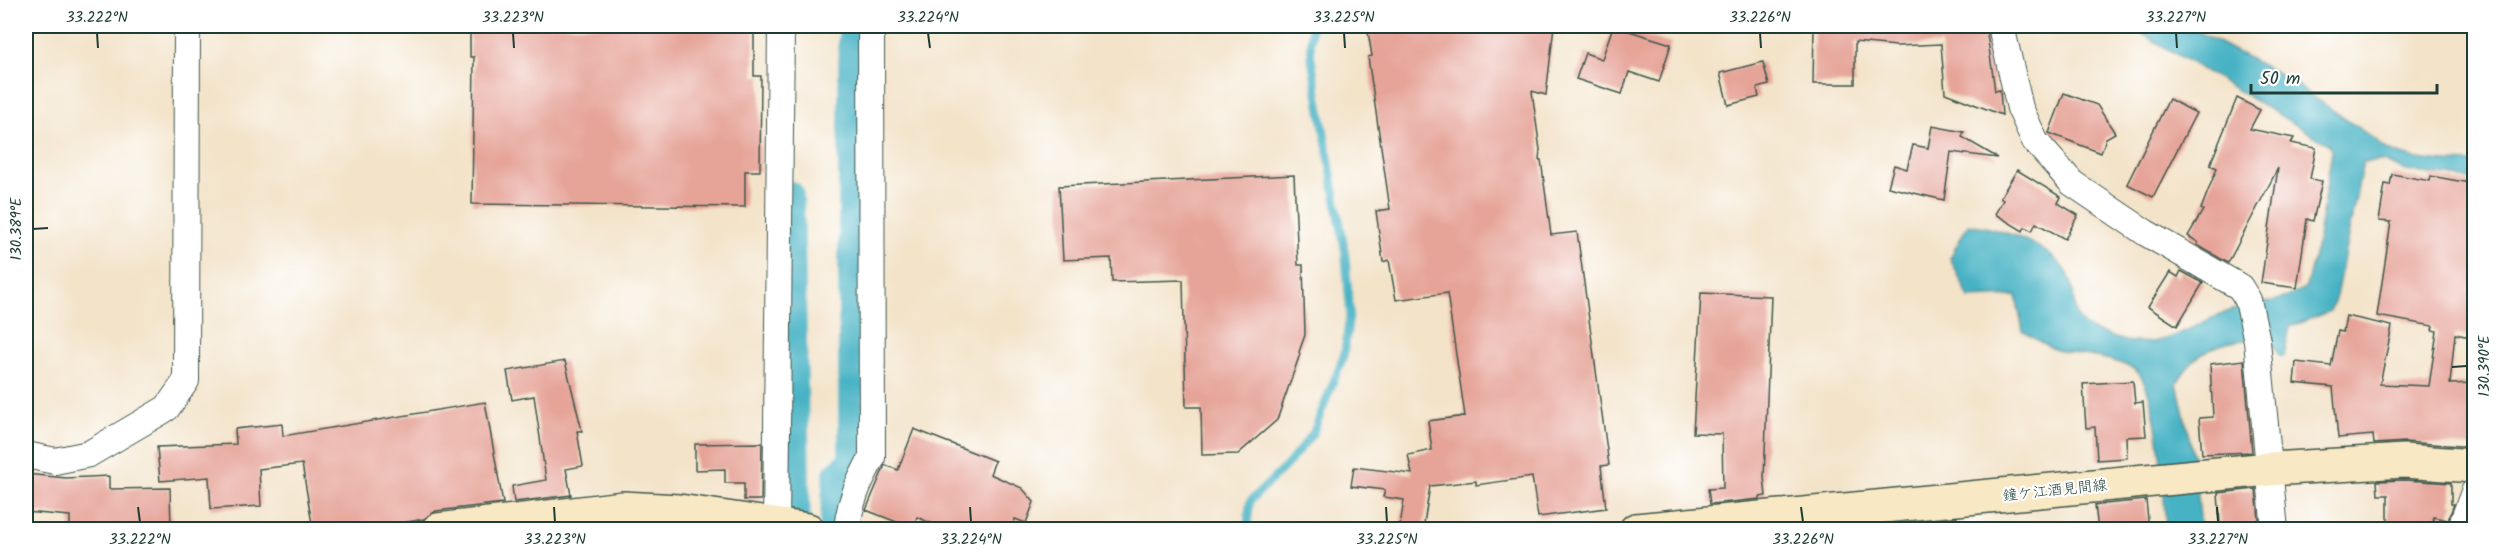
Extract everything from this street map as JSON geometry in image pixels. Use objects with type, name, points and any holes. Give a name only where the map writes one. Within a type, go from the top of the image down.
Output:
[{"type":"main road","name":"鐘ケ江酒見間線","points":[[1636,530],[1801,522],[2145,481],[2269,469],[2404,461],[2475,466]]},
{"type":"main road","points":[[438,530],[623,508],[679,512],[787,527]]},
{"type":"street","points":[[26,455],[56,461],[89,454],[167,408],[186,381],[187,26]]},
{"type":"street","points":[[781,26],[787,527]]},
{"type":"street","points":[[847,530],[848,512],[858,483],[872,458],[871,26]]},
{"type":"street","points":[[2001,26],[2020,108],[2035,141],[2042,150],[2072,183],[2146,232],[2240,287],[2248,300],[2257,341],[2276,530]]},
{"type":"street","points":[[2460,530],[2475,492]]},
{"type":"water","points":[[2129,26],[2187,26],[2283,76],[2395,153],[2422,159],[2474,163],[2474,179],[2471,179],[2406,171],[2383,161],[2363,162],[2336,296],[2330,311],[2290,327],[2284,356],[2279,356],[2265,338],[2237,341],[2203,353],[2185,371],[2177,383],[2195,463],[2201,529],[2166,529],[2162,470],[2155,419],[2150,397],[2143,380],[2135,370],[2108,360],[2050,348],[2023,331],[2016,296],[1969,298],[1950,258],[1968,224],[1997,230],[2028,241],[2054,258],[2064,269],[2071,282],[2075,311],[2084,325],[2125,341],[2143,343],[2175,335],[2242,307],[2283,298],[2306,287],[2317,244],[2332,151],[2328,144]]},
{"type":"building","points":[[470,26],[754,26],[754,76],[761,76],[760,171],[745,171],[745,207],[472,204],[474,57],[470,57]]},
{"type":"building","points":[[1367,26],[1554,26],[1546,95],[1532,91],[1540,150],[1539,160],[1541,160],[1551,235],[1577,232],[1609,465],[1601,466],[1606,508],[1538,517],[1532,477],[1476,485],[1476,481],[1430,486],[1423,530],[1421,530],[1400,526],[1404,500],[1383,497],[1385,490],[1351,486],[1354,467],[1412,474],[1408,455],[1432,450],[1428,421],[1465,416],[1447,293],[1396,300],[1389,260],[1383,262],[1376,211],[1390,209],[1368,57],[1372,56]]},
{"type":"building","points":[[1613,26],[1671,44],[1659,82],[1629,72],[1622,94],[1576,79],[1585,53],[1602,59]]},
{"type":"building","points":[[1814,26],[1986,26],[1995,91],[2000,90],[2002,115],[1945,93],[1941,44],[1897,46],[1855,42],[1855,84],[1813,84]]},
{"type":"building","points":[[1763,62],[1769,85],[1757,88],[1759,97],[1728,105],[1720,73]]},
{"type":"building","points":[[2064,93],[2097,105],[2115,133],[2106,138],[2101,153],[2049,133]]},
{"type":"building","points":[[2237,98],[2260,110],[2250,129],[2294,138],[2291,143],[2316,148],[2310,179],[2322,181],[2313,221],[2307,219],[2297,288],[2261,283],[2278,168],[2228,263],[2197,245],[2198,242],[2188,236],[2203,210],[2201,209],[2217,168],[2210,165]]},
{"type":"building","points":[[2169,99],[2196,113],[2153,197],[2127,184]]},
{"type":"building","points":[[1932,126],[1964,132],[1962,137],[1998,158],[1951,152],[1944,200],[1888,187],[1894,165],[1907,169],[1913,145],[1928,148]]},
{"type":"building","points":[[2017,170],[2061,197],[2058,203],[2078,215],[2065,239],[2036,223],[2032,231],[2025,227],[2023,231],[1995,214],[2003,200],[2000,198]]},
{"type":"building","points":[[2392,174],[2430,181],[2431,176],[2475,184],[2475,338],[2455,334],[2450,384],[2475,383],[2474,447],[2405,442],[2374,444],[2373,435],[2338,438],[2333,387],[2294,383],[2296,362],[2331,366],[2338,331],[2343,332],[2346,316],[2392,326],[2380,384],[2429,386],[2437,331],[2432,330],[2433,326],[2377,316],[2391,222],[2379,221],[2385,184],[2390,185]]},
{"type":"building","points":[[1294,175],[1298,265],[1303,265],[1305,335],[1300,354],[1277,420],[1238,454],[1202,455],[1201,407],[1186,407],[1183,280],[1112,282],[1111,258],[1063,260],[1059,186]]},
{"type":"building","points":[[2181,271],[2203,283],[2177,326],[2148,307],[2170,272],[2178,277]]},
{"type":"building","points":[[1701,293],[1771,296],[1764,478],[1766,496],[1760,499],[1710,504],[1708,489],[1723,488],[1722,434],[1693,433]]},
{"type":"building","points":[[2244,360],[2252,452],[2202,454],[2199,418],[2213,417],[2210,364]]},
{"type":"building","points":[[565,361],[582,431],[577,431],[583,466],[566,469],[571,495],[514,502],[512,486],[546,480],[534,396],[512,400],[507,371]]},
{"type":"building","points":[[2133,381],[2135,403],[2143,402],[2146,436],[2126,437],[2127,458],[2097,460],[2095,427],[2086,428],[2083,384]]},
{"type":"building","points":[[485,402],[503,503],[436,511],[424,519],[362,530],[313,530],[302,464],[259,469],[261,506],[211,509],[209,477],[160,481],[157,447],[236,444],[235,429],[282,424],[283,436]]},
{"type":"building","points":[[914,429],[995,461],[990,474],[1022,488],[1034,502],[1026,523],[1015,519],[1011,530],[947,530],[917,517],[912,528],[866,510],[885,465],[898,470]]},
{"type":"building","points":[[762,443],[761,500],[744,500],[744,483],[725,483],[725,469],[695,470],[695,444]]},
{"type":"building","points":[[26,474],[66,478],[109,476],[109,489],[170,488],[171,530],[70,530],[70,516],[26,512]]},
{"type":"building","points":[[2377,481],[2451,483],[2451,504],[2454,504],[2448,520],[2433,517],[2434,530],[2388,526],[2388,495],[2378,495]]},
{"type":"building","points":[[2256,489],[2260,530],[2232,530],[2232,523],[2220,524],[2218,493]]},
{"type":"building","points":[[2146,500],[2149,530],[2098,530],[2095,505]]},
{"type":"waterway","points":[[832,530],[836,474],[851,461],[851,26]]},
{"type":"waterway","points":[[1247,530],[1250,501],[1288,464],[1313,433],[1344,355],[1350,312],[1345,252],[1311,56],[1311,26]]},
{"type":"waterway","points":[[791,194],[798,530]]}]
